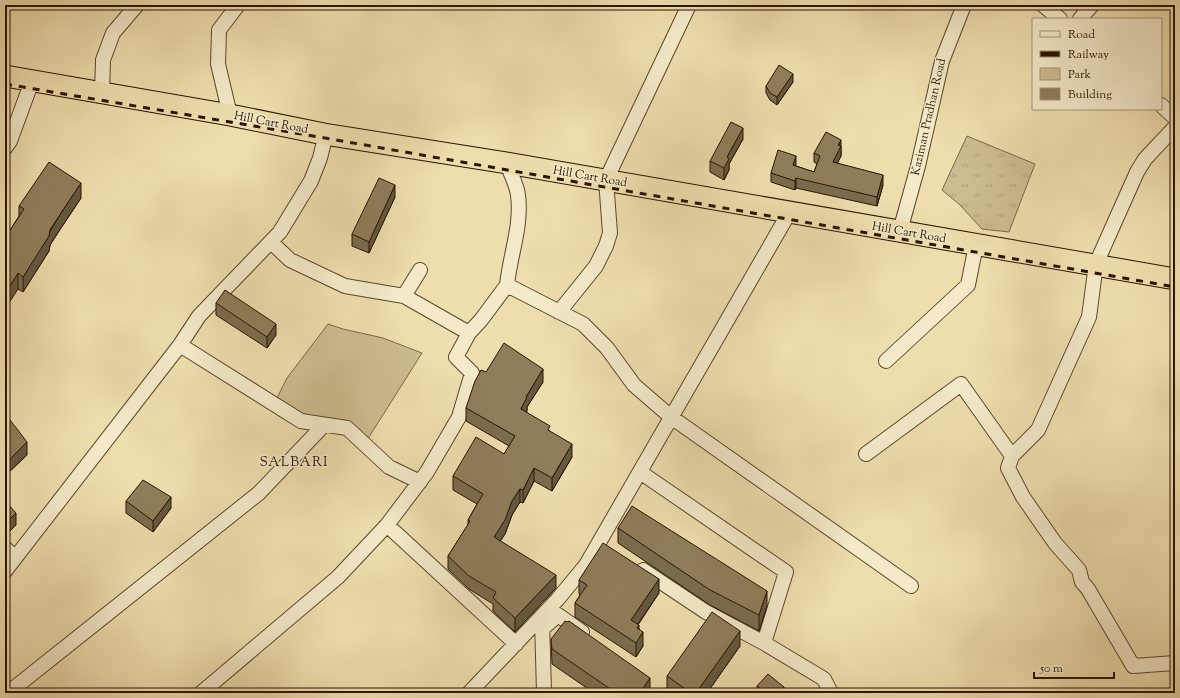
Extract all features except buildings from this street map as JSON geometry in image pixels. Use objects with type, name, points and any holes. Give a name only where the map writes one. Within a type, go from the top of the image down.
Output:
[{"type":"highway","name":"Hill Cart Road","points":[[5,76],[230,115],[324,134],[507,163],[976,245],[1096,264],[1175,279]]},
{"type":"street","points":[[102,94],[103,60],[113,33],[137,5]]},
{"type":"street","points":[[559,312],[596,266],[606,246],[610,233],[606,180],[689,5]]},
{"type":"street","name":"Kaziman Pradhan Road","points":[[900,231],[918,166],[942,61],[964,5]]},
{"type":"street","points":[[1043,5],[1059,18]]},
{"type":"street","points":[[1081,18],[1092,5]]},
{"type":"street","points":[[230,115],[218,64],[219,30],[235,6]]},
{"type":"street","points":[[5,148],[10,141],[32,81]]},
{"type":"street","points":[[1162,107],[1175,118]]},
{"type":"street","points":[[1175,126],[1140,166],[1096,264],[1089,317],[1038,430],[1012,456],[1008,468],[1023,497],[1055,543],[1078,570],[1082,582],[1088,589],[1133,666],[1175,663]]},
{"type":"street","points":[[5,571],[10,553],[180,345],[199,316],[280,232],[311,181],[320,158],[325,138],[324,134]]},
{"type":"street","points":[[201,693],[338,578],[387,525],[428,472],[458,417],[472,373],[456,357],[469,333],[508,286],[520,214],[518,193],[507,163]]},
{"type":"street","points":[[544,693],[542,623],[586,565],[600,542],[785,220],[787,212]]},
{"type":"street","points":[[271,242],[290,260],[344,286],[404,296],[469,333]]},
{"type":"street","points":[[886,361],[968,286],[976,245]]},
{"type":"street","points":[[404,296],[420,270]]},
{"type":"street","points":[[508,286],[583,324],[607,348],[634,385],[672,417],[911,586]]},
{"type":"street","points":[[180,345],[301,421],[347,428],[389,467],[420,482]]},
{"type":"street","points":[[866,454],[961,384],[1012,456]]},
{"type":"street","points":[[8,693],[259,493],[324,425]]},
{"type":"street","points":[[640,472],[786,572],[764,643]]},
{"type":"street","points":[[387,525],[516,644]]},
{"type":"street","points":[[600,542],[613,550]]},
{"type":"street","points":[[633,563],[706,612],[764,643],[824,679],[831,693]]},
{"type":"street","points":[[469,693],[516,644],[542,623],[558,615],[596,642]]},
{"type":"green space","points":[[967,136],[1035,164],[1009,232],[982,229],[959,204],[942,190]]},
{"type":"green space","points":[[328,324],[383,338],[422,353],[364,445],[347,428],[301,421],[274,404],[287,378]]},
{"type":"railway","points":[[5,84],[325,138],[1175,287]]},
{"type":"district","name":"SALBARI","points":[[294,463]]}]
